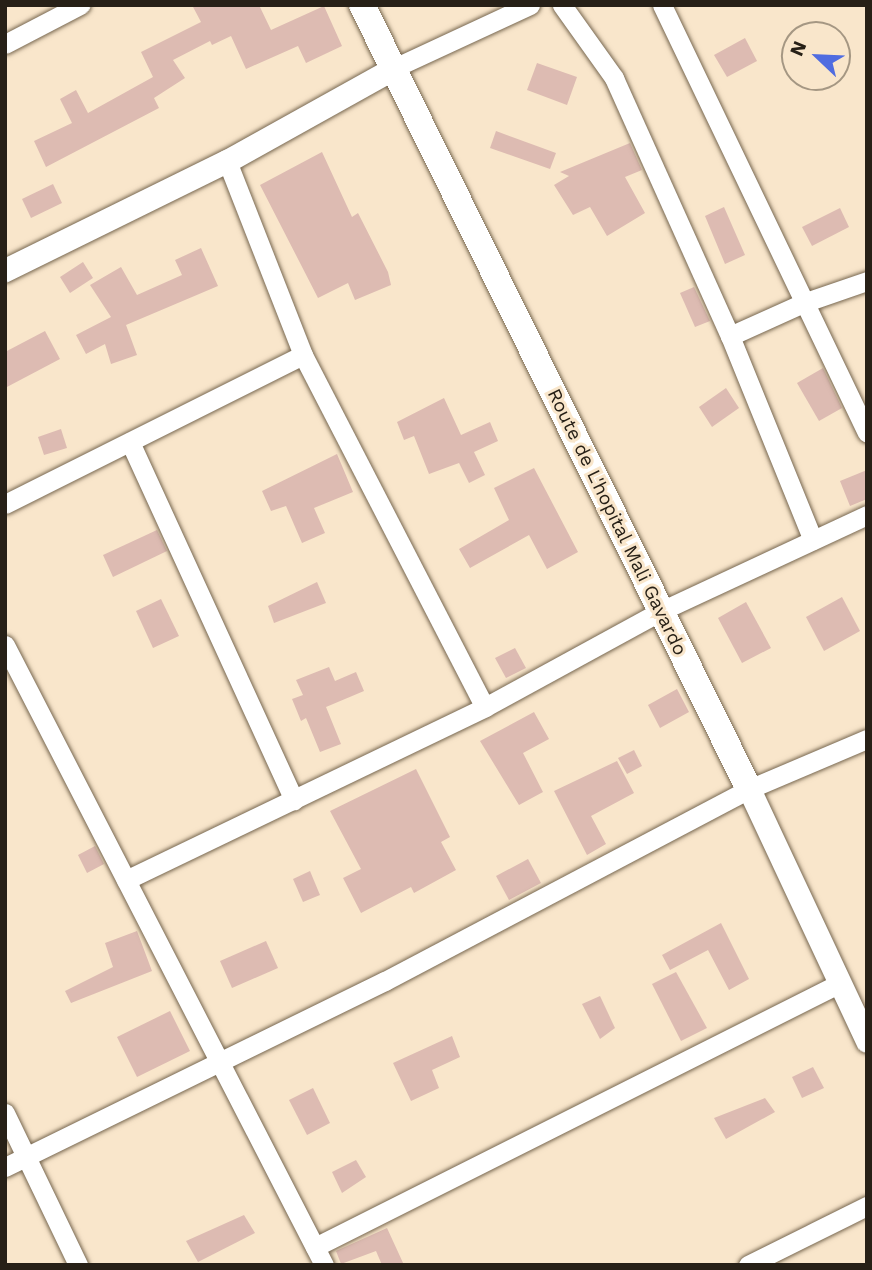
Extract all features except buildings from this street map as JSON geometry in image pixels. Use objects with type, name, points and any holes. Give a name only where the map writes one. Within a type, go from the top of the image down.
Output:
[{"type":"main road","name":"Route de L'hopital Mali Gavardo","points":[[362,5],[749,789]]},
{"type":"street","points":[[5,44],[80,5]]},
{"type":"street","points":[[5,271],[227,161],[394,68],[530,5]]},
{"type":"street","points":[[562,5],[614,78],[730,337],[813,540]]},
{"type":"street","points":[[663,5],[751,184],[803,303],[867,432]]},
{"type":"street","points":[[227,161],[303,355],[485,707]]},
{"type":"street","points":[[730,337],[803,303],[867,281]]},
{"type":"street","points":[[5,504],[303,355]]},
{"type":"street","points":[[130,442],[294,800]]},
{"type":"street","points":[[126,880],[485,707],[661,611],[867,515]]},
{"type":"street","points":[[5,645],[319,1256],[838,984]]},
{"type":"street","points":[[5,1167],[219,1062],[749,789],[867,739]]},
{"type":"street","name":"Route de L'hopital Mali Gavardo","points":[[749,789],[867,1041]]},
{"type":"street","points":[[5,1113],[79,1265]]},
{"type":"street","points":[[748,1265],[867,1206]]}]
